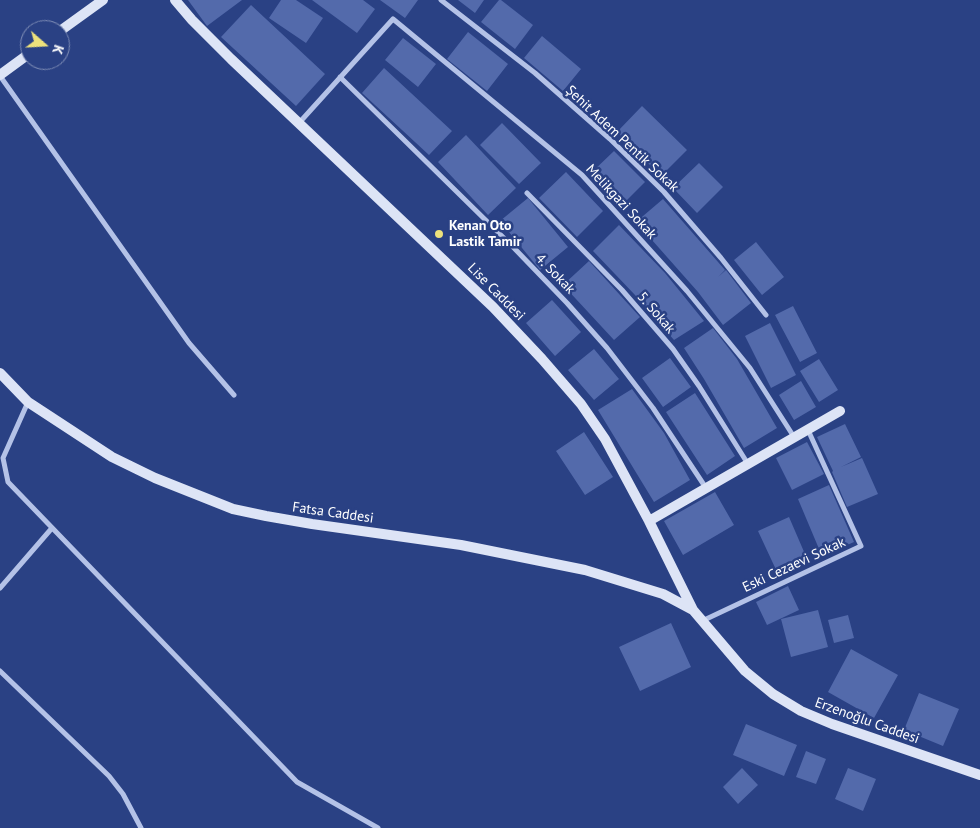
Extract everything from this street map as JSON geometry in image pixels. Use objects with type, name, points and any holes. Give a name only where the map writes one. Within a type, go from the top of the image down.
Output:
[{"type":"street","points":[[70,24],[103,0]]},
{"type":"street","name":"Lise Caddesi","points":[[175,0],[231,59],[493,307],[581,404],[605,439],[649,521],[693,610]]},
{"type":"street","name":"Şehit Adem Pentik Sokak","points":[[441,0],[535,73],[610,139],[664,192],[721,258],[766,315]]},
{"type":"street","name":"Melikgazi Sokak","points":[[340,77],[393,19],[582,176],[687,290],[750,368],[794,438]]},
{"type":"street","points":[[20,61],[0,76],[189,343],[234,395]]},
{"type":"street","points":[[299,123],[340,77]]},
{"type":"street","name":"4. Sokak","points":[[340,77],[568,303],[608,348],[653,408],[706,488]]},
{"type":"street","name":"5. Sokak","points":[[527,193],[622,290],[673,349],[700,386],[748,464]]},
{"type":"street","name":"Fatsa Caddesi","points":[[0,373],[28,402],[112,457],[155,478],[233,508],[312,524],[461,545],[585,570],[663,594],[693,610]]},
{"type":"street","points":[[28,402],[3,458],[8,482],[297,782],[378,828]]},
{"type":"street","points":[[649,521],[840,412]]},
{"type":"street","name":"Eski Cezaevi Sokak","points":[[702,620],[861,546],[808,430]]},
{"type":"street","points":[[0,588],[52,528]]},
{"type":"street","name":"Erzenoğlu Caddesi","points":[[693,610],[745,671],[773,694],[801,711],[832,724],[980,775]]},
{"type":"street","points":[[0,671],[109,776],[124,794],[141,828]]},
{"type":"building","points":[[188,0],[242,0],[207,26]]},
{"type":"building","points":[[281,0],[296,0],[323,18],[306,43],[269,18]]},
{"type":"building","points":[[312,0],[363,0],[375,9],[357,33]]},
{"type":"building","points":[[380,0],[418,0],[405,18]]},
{"type":"building","points":[[458,0],[484,0],[475,13]]},
{"type":"building","points":[[499,0],[533,25],[515,49],[481,22]]},
{"type":"building","points":[[251,5],[325,74],[296,106],[221,37]]},
{"type":"building","points":[[468,32],[508,64],[487,91],[447,59]]},
{"type":"building","points":[[542,36],[581,69],[563,91],[524,58]]},
{"type":"building","points":[[403,38],[436,64],[418,87],[385,60]]},
{"type":"building","points":[[384,68],[452,131],[429,155],[362,93]]},
{"type":"building","points":[[642,106],[687,150],[661,176],[617,132]]},
{"type":"building","points":[[502,123],[541,163],[519,184],[480,145]]},
{"type":"building","points":[[466,135],[516,188],[488,215],[438,162]]},
{"type":"building","points":[[614,151],[645,182],[621,206],[590,174]]},
{"type":"building","points":[[699,163],[723,187],[697,213],[673,188]]},
{"type":"building","points":[[566,172],[603,211],[577,237],[539,198]]},
{"type":"building","points":[[528,198],[568,247],[540,270],[500,221]]},
{"type":"building","points":[[663,199],[725,270],[718,277],[726,270],[751,303],[723,325],[698,292],[636,222]]},
{"type":"building","points":[[619,225],[665,273],[704,321],[674,340],[593,251]]},
{"type":"building","points":[[756,242],[784,277],[762,295],[734,260]]},
{"type":"building","points":[[589,261],[640,317],[614,340],[563,285]]},
{"type":"building","points":[[552,300],[581,332],[555,356],[526,323]]},
{"type":"building","points":[[793,306],[817,353],[800,362],[775,315]]},
{"type":"building","points":[[770,323],[796,375],[771,388],[745,336]]},
{"type":"building","points":[[713,328],[737,359],[777,428],[744,448],[684,348]]},
{"type":"building","points":[[594,349],[619,379],[594,400],[568,370]]},
{"type":"building","points":[[670,358],[691,387],[663,407],[642,378]]},
{"type":"building","points":[[819,359],[838,390],[819,402],[800,371]]},
{"type":"building","points":[[801,381],[816,407],[794,420],[779,395]]},
{"type":"building","points":[[632,389],[664,433],[690,480],[654,502],[598,410]]},
{"type":"building","points":[[695,393],[735,456],[707,475],[666,412]]},
{"type":"building","points":[[845,424],[861,457],[841,467],[862,458],[878,494],[847,507],[817,437]]},
{"type":"building","points":[[584,432],[613,477],[585,495],[556,451]]},
{"type":"building","points":[[807,442],[824,474],[792,490],[776,458]]},
{"type":"building","points":[[829,485],[854,542],[822,556],[798,499]]},
{"type":"building","points":[[715,492],[734,525],[683,555],[664,521]]},
{"type":"building","points":[[789,517],[808,561],[778,574],[758,531]]},
{"type":"building","points":[[788,586],[799,610],[767,625],[756,602]]},
{"type":"building","points":[[818,610],[828,647],[791,657],[781,619]]},
{"type":"building","points":[[848,615],[854,638],[834,643],[828,620]]},
{"type":"building","points":[[671,623],[691,667],[640,691],[619,647]]},
{"type":"building","points":[[851,649],[898,675],[874,718],[828,692]]},
{"type":"building","points":[[919,693],[959,709],[943,746],[904,730]]},
{"type":"building","points":[[746,724],[797,745],[784,776],[733,755]]},
{"type":"building","points":[[806,751],[826,759],[816,784],[796,777]]},
{"type":"building","points":[[742,768],[758,785],[738,804],[723,787]]},
{"type":"building","points":[[848,768],[876,779],[863,811],[835,799]]},
{"type":"place","name":"Kenan Oto Lastik Tamir","points":[[439,234]]}]
